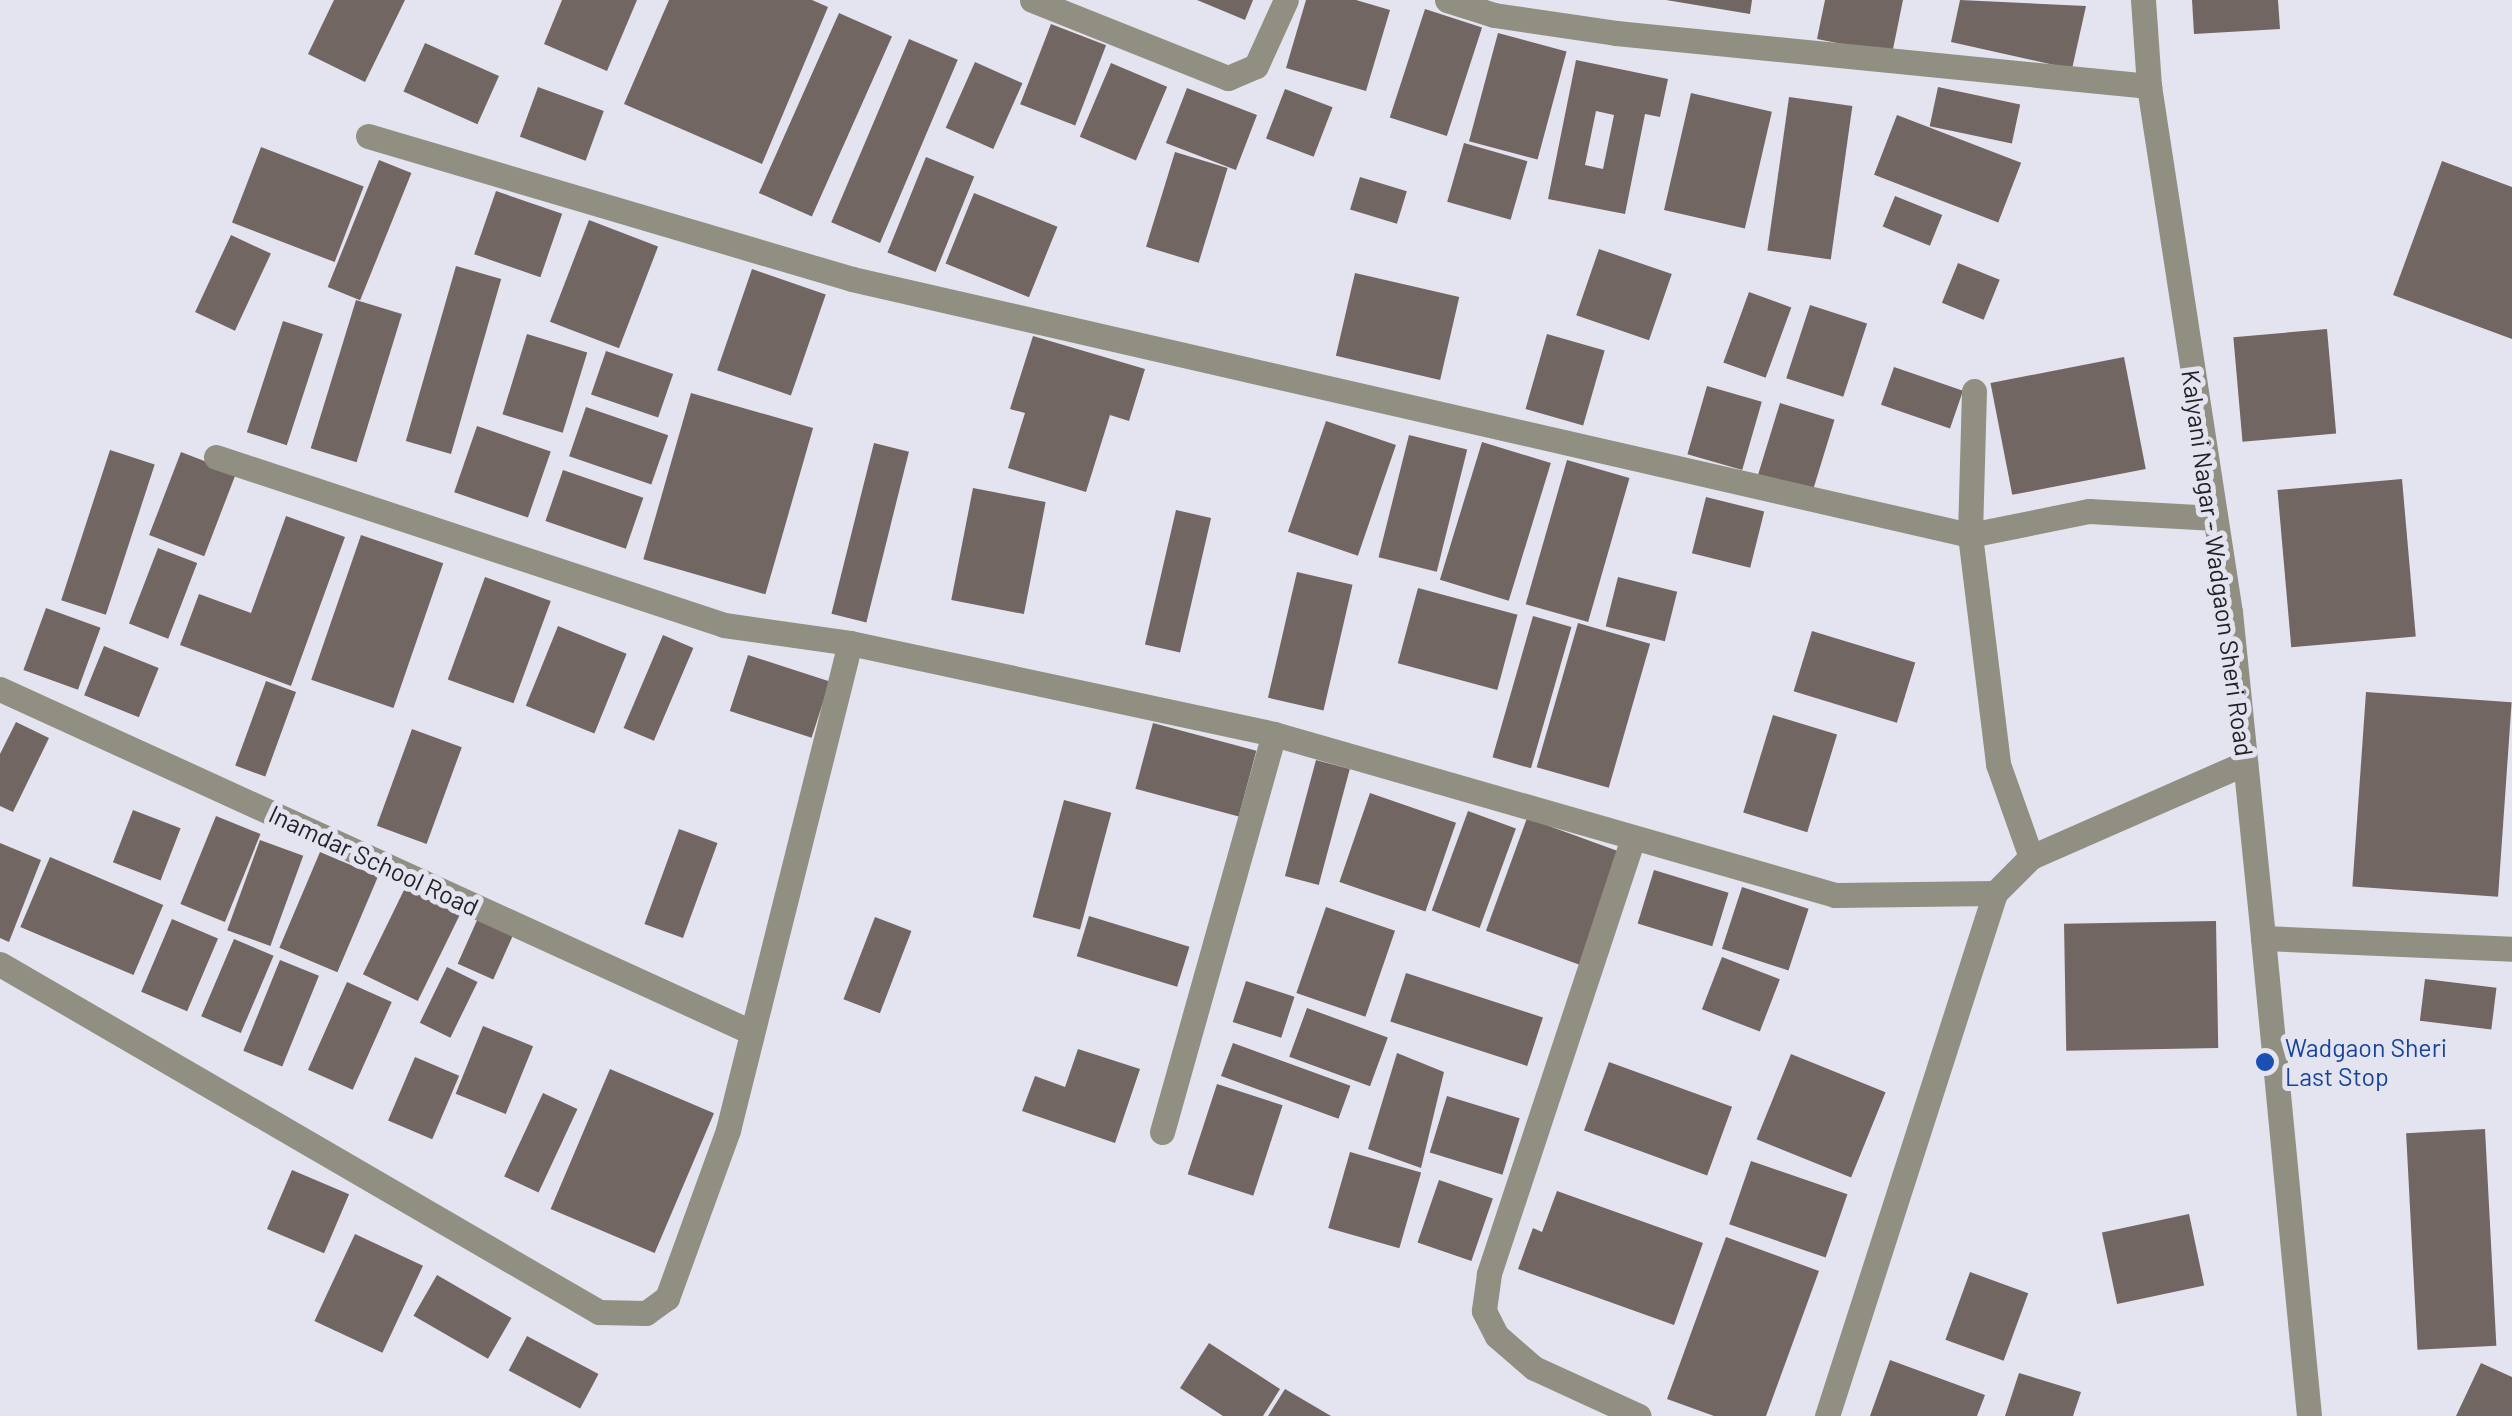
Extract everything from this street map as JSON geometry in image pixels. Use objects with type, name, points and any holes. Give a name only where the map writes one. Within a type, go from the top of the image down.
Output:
[{"type":"street","points":[[1032,0],[1228,78],[1256,66],[1286,0]]},
{"type":"street","points":[[1447,0],[1494,15],[1616,33],[2149,86]]},
{"type":"street","name":"Kalyani Nagar - Wadgaon Sheri Road","points":[[2143,0],[2149,86],[2215,518],[2245,763],[2309,1416]]},
{"type":"street","points":[[368,136],[852,279],[1970,534],[2090,511],[2215,518]]},
{"type":"street","points":[[1974,390],[1970,534],[1998,764],[2031,857]]},
{"type":"street","points":[[216,457],[724,625],[850,643],[1274,734],[1632,841],[1836,895],[1995,893]]},
{"type":"street","points":[[0,964],[599,1312],[646,1312],[667,1298],[728,1130],[749,1032],[850,643]]},
{"type":"street","name":"Inamdar School Road","points":[[0,689],[749,1032]]},
{"type":"street","points":[[1162,1132],[1274,734]]},
{"type":"street","points":[[1827,1416],[1995,893],[2031,857],[2245,763]]},
{"type":"street","points":[[1632,841],[1490,1274],[1484,1310],[1497,1336],[1534,1368],[1639,1416]]},
{"type":"street","points":[[2262,938],[2512,949]]},
{"type":"building","points":[[334,0],[405,0],[365,82],[308,54]]},
{"type":"building","points":[[562,0],[637,0],[607,71],[544,44]]},
{"type":"building","points":[[669,0],[812,0],[828,7],[762,164],[624,104]]},
{"type":"building","points":[[1197,0],[1253,0],[1245,20]]},
{"type":"building","points":[[1306,0],[1356,0],[1390,10],[1366,91],[1286,68]]},
{"type":"building","points":[[1666,0],[1752,0],[1750,14]]},
{"type":"building","points":[[1825,0],[1903,0],[1892,54],[1817,39]]},
{"type":"building","points":[[1960,0],[2086,6],[2072,69],[1951,42]]},
{"type":"building","points":[[2192,0],[2278,0],[2280,29],[2194,34]]},
{"type":"building","points":[[1425,9],[1482,28],[1447,136],[1390,117]]},
{"type":"building","points":[[839,13],[892,37],[812,217],[759,193]]},
{"type":"building","points":[[1051,24],[1106,45],[1075,125],[1020,104]]},
{"type":"building","points":[[1498,33],[1567,51],[1538,160],[1469,141]]},
{"type":"building","points":[[909,39],[958,60],[880,243],[831,222]]},
{"type":"building","points":[[425,43],[499,76],[477,124],[403,91]]},
{"type":"building","points":[[1576,60],[1668,79],[1660,117],[1645,114],[1625,214],[1548,199]],"holes":[[[1596,111],[1614,115],[1603,169],[1585,165]]]},
{"type":"building","points":[[975,62],[1023,83],[993,149],[946,128]]},
{"type":"building","points":[[1111,63],[1167,87],[1136,160],[1080,137]]},
{"type":"building","points":[[538,87],[604,111],[586,161],[520,137]]},
{"type":"building","points":[[1938,87],[2020,104],[2012,144],[1930,126]]},
{"type":"building","points":[[1187,88],[1257,115],[1236,170],[1166,143]]},
{"type":"building","points":[[1285,89],[1333,107],[1314,157],[1266,138]]},
{"type":"building","points":[[1691,93],[1772,112],[1745,229],[1664,210]]},
{"type":"building","points":[[1789,97],[1852,106],[1831,259],[1767,250]]},
{"type":"building","points":[[1897,115],[2021,163],[1998,222],[1874,175]]},
{"type":"building","points":[[1464,143],[1527,161],[1511,220],[1447,202]]},
{"type":"building","points":[[261,147],[364,186],[335,262],[232,223]]},
{"type":"building","points":[[1175,152],[1228,168],[1199,263],[1146,247]]},
{"type":"building","points":[[926,157],[974,176],[936,272],[887,252]]},
{"type":"building","points":[[379,160],[411,173],[360,300],[328,287]]},
{"type":"building","points":[[2442,161],[2512,187],[2512,339],[2393,295]]},
{"type":"building","points":[[1360,177],[1407,191],[1397,224],[1350,210]]},
{"type":"building","points":[[496,191],[562,214],[540,277],[474,254]]},
{"type":"building","points":[[974,193],[1057,227],[1029,297],[946,263]]},
{"type":"building","points":[[1895,196],[1942,215],[1930,246],[1883,227]]},
{"type":"building","points":[[589,220],[658,247],[619,348],[550,322]]},
{"type":"building","points":[[231,235],[271,254],[235,331],[195,312]]},
{"type":"building","points":[[1599,249],[1672,274],[1649,340],[1576,315]]},
{"type":"building","points":[[1958,263],[2000,280],[1984,320],[1942,303]]},
{"type":"building","points":[[456,266],[501,279],[451,454],[406,441]]},
{"type":"building","points":[[752,269],[826,294],[791,396],[717,370]]},
{"type":"building","points":[[1355,273],[1459,297],[1440,380],[1336,356]]},
{"type":"building","points":[[1749,292],[1791,307],[1766,378],[1723,362]]},
{"type":"building","points":[[356,300],[402,314],[357,462],[311,448]]},
{"type":"building","points":[[1810,305],[1867,324],[1843,397],[1786,378]]},
{"type":"building","points":[[283,321],[323,334],[287,445],[247,432]]},
{"type":"building","points":[[2327,329],[2336,434],[2243,442],[2233,337]]},
{"type":"building","points":[[527,334],[587,352],[563,433],[502,414]]},
{"type":"building","points":[[1547,334],[1605,351],[1583,426],[1526,409]]},
{"type":"building","points":[[1033,336],[1145,369],[1129,421],[1110,415],[1086,492],[1008,468],[1025,413],[1010,409]]},
{"type":"building","points":[[606,351],[673,374],[658,418],[591,394]]},
{"type":"building","points":[[2124,357],[2146,469],[2012,495],[1990,383]]},
{"type":"building","points":[[1894,367],[1963,391],[1950,429],[1881,405]]},
{"type":"building","points":[[1707,386],[1762,402],[1742,470],[1687,454]]},
{"type":"building","points":[[691,393],[813,428],[765,594],[643,559]]},
{"type":"building","points":[[1780,403],[1835,420],[1813,491],[1758,475]]},
{"type":"building","points":[[586,407],[668,435],[651,484],[569,456]]},
{"type":"building","points":[[1326,421],[1396,445],[1358,556],[1288,532]]},
{"type":"building","points":[[477,426],[551,451],[528,518],[454,492]]},
{"type":"building","points":[[1409,435],[1467,450],[1437,572],[1379,557]]},
{"type":"building","points":[[1482,442],[1551,463],[1509,601],[1440,580]]},
{"type":"building","points":[[874,443],[909,452],[866,622],[831,614]]},
{"type":"building","points":[[110,450],[155,465],[106,615],[61,600]]},
{"type":"building","points":[[181,452],[236,473],[204,556],[149,535]]},
{"type":"building","points":[[1567,460],[1629,478],[1588,622],[1526,604]]},
{"type":"building","points":[[563,470],[643,498],[626,549],[545,521]]},
{"type":"building","points":[[2402,479],[2416,636],[2291,647],[2277,490]]},
{"type":"building","points":[[973,488],[1046,502],[1024,614],[951,600]]},
{"type":"building","points":[[1706,497],[1764,512],[1750,568],[1692,553]]},
{"type":"building","points":[[1176,510],[1211,518],[1180,653],[1145,644]]},
{"type":"building","points":[[286,516],[345,537],[291,686],[180,645],[199,594],[251,613]]},
{"type":"building","points":[[361,535],[443,563],[393,708],[311,680]]},
{"type":"building","points":[[158,548],[197,563],[168,639],[129,624]]},
{"type":"building","points":[[1297,572],[1353,585],[1324,711],[1268,698]]},
{"type":"building","points":[[485,577],[551,601],[513,703],[448,679]]},
{"type":"building","points":[[1618,577],[1677,592],[1665,641],[1606,626]]},
{"type":"building","points":[[1418,588],[1517,615],[1497,690],[1398,663]]},
{"type":"building","points":[[46,608],[101,628],[78,690],[23,670]]},
{"type":"building","points":[[1533,616],[1571,627],[1531,768],[1492,757]]},
{"type":"building","points":[[1578,623],[1650,644],[1609,788],[1537,767]]},
{"type":"building","points":[[558,626],[627,654],[594,733],[526,706]]},
{"type":"building","points":[[1812,631],[1915,663],[1897,723],[1794,691]]},
{"type":"building","points":[[663,635],[693,648],[654,741],[624,728]]},
{"type":"building","points":[[104,646],[159,668],[139,717],[84,695]]},
{"type":"building","points":[[748,655],[830,682],[812,738],[730,711]]},
{"type":"building","points":[[266,681],[296,692],[265,777],[235,766]]},
{"type":"building","points":[[2366,692],[2512,702],[2498,897],[2352,887]]},
{"type":"building","points":[[1773,715],[1837,735],[1807,832],[1743,813]]},
{"type":"building","points":[[16,722],[49,738],[13,812],[0,806],[0,754]]},
{"type":"building","points":[[1153,723],[1256,751],[1239,816],[1135,789]]},
{"type":"building","points":[[412,729],[462,747],[427,844],[377,826]]},
{"type":"building","points":[[1316,760],[1350,769],[1319,885],[1285,876]]},
{"type":"building","points":[[1370,793],[1456,823],[1425,912],[1339,882]]},
{"type":"building","points":[[1064,800],[1111,813],[1080,930],[1033,917]]},
{"type":"building","points":[[133,810],[181,828],[161,881],[113,862]]},
{"type":"building","points":[[1468,811],[1516,828],[1480,928],[1432,911]]},
{"type":"building","points":[[216,816],[261,834],[225,922],[180,904]]},
{"type":"building","points":[[1527,818],[1622,853],[1581,965],[1486,931]]},
{"type":"building","points":[[679,829],[718,843],[683,938],[644,924]]},
{"type":"building","points":[[260,840],[303,856],[270,946],[227,930]]},
{"type":"building","points":[[0,843],[41,860],[9,942],[0,938]]},
{"type":"building","points":[[320,852],[378,877],[337,972],[279,948]]},
{"type":"building","points":[[50,857],[163,905],[134,975],[20,927]]},
{"type":"building","points":[[1654,870],[1729,893],[1712,946],[1638,924]]},
{"type":"building","points":[[1742,887],[1809,909],[1788,970],[1722,949]]},
{"type":"building","points":[[405,888],[460,915],[418,1001],[363,974]]},
{"type":"building","points":[[1326,907],[1395,931],[1365,1017],[1296,993]]},
{"type":"building","points":[[1089,916],[1189,947],[1177,987],[1077,956]]},
{"type":"building","points":[[875,917],[911,931],[880,1013],[843,999]]},
{"type":"building","points":[[478,918],[514,934],[493,980],[458,964]]},
{"type":"building","points":[[172,919],[218,939],[187,1011],[141,992]]},
{"type":"building","points":[[2216,921],[2218,1048],[2066,1051],[2064,924]]},
{"type":"building","points":[[234,939],[274,956],[241,1033],[201,1016]]},
{"type":"building","points":[[1722,957],[1780,979],[1760,1031],[1702,1009]]},
{"type":"building","points":[[280,960],[319,976],[282,1067],[243,1051]]},
{"type":"building","points":[[447,967],[478,982],[450,1038],[420,1023]]},
{"type":"building","points":[[1406,973],[1543,1017],[1527,1066],[1390,1022]]},
{"type":"building","points":[[2425,979],[2496,988],[2491,1029],[2420,1021]]},
{"type":"building","points":[[1246,981],[1295,997],[1281,1038],[1233,1022]]},
{"type":"building","points":[[347,982],[392,1002],[353,1090],[308,1070]]},
{"type":"building","points":[[1307,1008],[1388,1037],[1370,1086],[1289,1057]]},
{"type":"building","points":[[483,1026],[533,1046],[506,1114],[456,1094]]},
{"type":"building","points":[[1233,1043],[1350,1086],[1338,1119],[1221,1076]]},
{"type":"building","points":[[1078,1049],[1140,1069],[1115,1143],[1022,1111],[1035,1076],[1065,1087]]},
{"type":"building","points":[[1397,1053],[1444,1072],[1421,1168],[1368,1149]]},
{"type":"building","points":[[1791,1054],[1886,1092],[1851,1178],[1757,1139]]},
{"type":"building","points":[[415,1057],[459,1076],[432,1139],[388,1121]]},
{"type":"building","points":[[1609,1062],[1732,1107],[1707,1175],[1584,1131]]},
{"type":"building","points":[[610,1069],[714,1113],[655,1253],[551,1209]]},
{"type":"building","points":[[1217,1084],[1283,1105],[1253,1196],[1188,1174]]},
{"type":"building","points":[[543,1093],[577,1109],[539,1192],[504,1176]]},
{"type":"building","points":[[1447,1096],[1520,1118],[1502,1175],[1430,1152]]},
{"type":"building","points":[[2485,1129],[2496,1346],[2417,1350],[2406,1133]]},
{"type":"building","points":[[1350,1152],[1421,1172],[1399,1248],[1328,1228]]},
{"type":"building","points":[[1751,1161],[1847,1194],[1826,1258],[1729,1224]]},
{"type":"building","points":[[292,1170],[349,1194],[324,1253],[267,1229]]},
{"type":"building","points":[[1439,1180],[1493,1199],[1471,1261],[1418,1242]]},
{"type":"building","points":[[1557,1191],[1703,1243],[1674,1325],[1518,1269],[1533,1228],[1542,1232]]},
{"type":"building","points":[[2189,1214],[2204,1285],[2117,1304],[2102,1233]]},
{"type":"building","points":[[355,1234],[423,1266],[382,1353],[314,1321]]},
{"type":"building","points":[[1726,1237],[1819,1271],[1766,1416],[1714,1416],[1667,1399]]},
{"type":"building","points":[[1970,1272],[2028,1293],[2004,1361],[1945,1340]]},
{"type":"building","points":[[437,1275],[511,1318],[488,1359],[414,1316]]},
{"type":"building","points":[[527,1336],[599,1374],[580,1408],[509,1370]]},
{"type":"building","points":[[1209,1343],[1280,1389],[1263,1416],[1223,1416],[1180,1388]]},
{"type":"building","points":[[1890,1360],[1985,1395],[1977,1416],[1870,1416]]},
{"type":"building","points":[[2481,1363],[2512,1377],[2512,1416],[2456,1416]]},
{"type":"building","points":[[2019,1373],[2081,1392],[2073,1416],[2005,1416]]},
{"type":"building","points":[[1285,1389],[1331,1416],[1268,1416]]},
{"type":"place","name":"Wadgaon Sheri Last Stop","points":[[2265,1062]]}]
